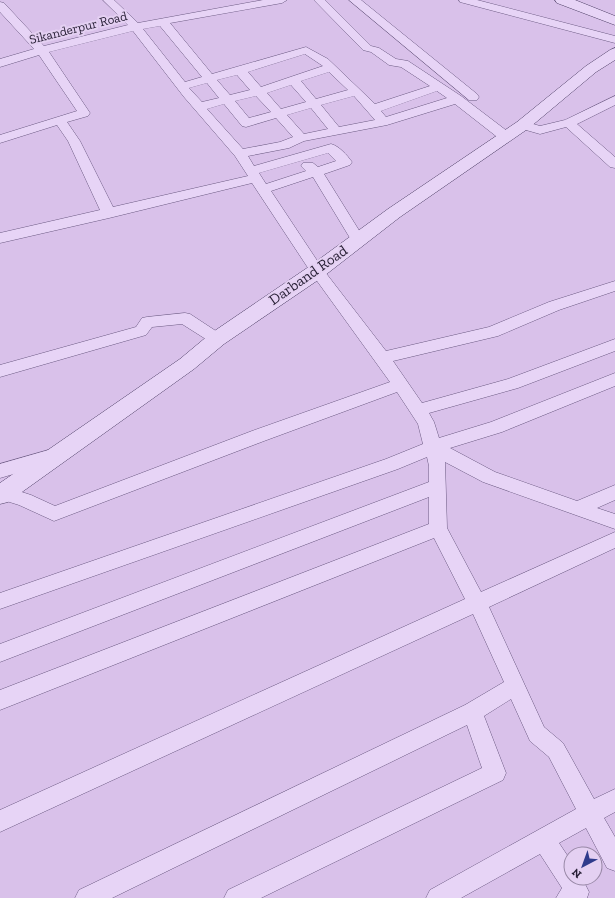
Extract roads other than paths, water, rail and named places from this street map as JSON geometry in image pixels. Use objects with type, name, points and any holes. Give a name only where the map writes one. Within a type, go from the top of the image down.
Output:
[{"type":"main road","points":[[562,0],[615,20]]},
{"type":"main road","name":"Darband Road","points":[[2,494],[187,364],[217,339],[317,271],[358,240],[515,131],[591,69],[615,53]]},
{"type":"street","points":[[108,0],[136,27],[182,86],[240,154],[253,175],[265,189],[317,271],[382,358],[426,422],[438,466],[438,528],[477,604],[537,734],[556,750],[615,860]]},
{"type":"street","name":"Sikanderpur Road","points":[[0,63],[42,50],[136,27],[282,0]]},
{"type":"street","points":[[319,0],[368,48],[375,50],[393,63],[404,63],[457,99],[515,131],[540,130],[569,123],[615,100]]},
{"type":"street","points":[[354,0],[403,38],[431,64],[515,131]]},
{"type":"street","points":[[464,0],[615,40]]},
{"type":"street","points":[[0,5],[42,50],[84,113],[0,139]]},
{"type":"street","points":[[163,22],[246,123],[354,92]]},
{"type":"street","points":[[182,86],[240,71],[306,50],[324,61],[330,68],[343,78],[354,92],[373,109],[383,122]]},
{"type":"street","points":[[200,107],[260,92],[330,68]]},
{"type":"street","points":[[240,71],[280,113],[301,138]]},
{"type":"street","points":[[294,80],[336,131]]},
{"type":"street","points":[[373,109],[438,87]]},
{"type":"street","points":[[240,154],[284,145],[301,138],[383,122],[457,99]]},
{"type":"street","points":[[60,121],[74,141],[110,214]]},
{"type":"street","points":[[569,123],[615,164]]},
{"type":"street","points":[[284,145],[316,172],[358,240]]},
{"type":"street","points":[[0,238],[110,214],[253,175],[331,148],[345,162],[265,189]]},
{"type":"street","points":[[382,358],[493,332],[554,306],[615,286]]},
{"type":"street","points":[[0,371],[142,331],[147,322],[185,318],[217,339]]},
{"type":"street","points":[[418,410],[512,384],[615,346]]},
{"type":"street","points":[[0,601],[392,464],[433,447],[496,427],[615,379]]},
{"type":"street","points":[[2,494],[26,500],[54,514],[258,436],[400,384]]},
{"type":"street","points":[[433,447],[489,476],[615,522]]},
{"type":"street","points":[[0,471],[58,454]]},
{"type":"street","points":[[0,653],[438,486]]},
{"type":"street","points":[[579,508],[615,492]]},
{"type":"street","points":[[0,700],[438,528]]},
{"type":"street","points":[[0,821],[615,540]]},
{"type":"street","points":[[87,898],[472,712],[515,686]]},
{"type":"street","points":[[236,898],[495,773],[472,712]]},
{"type":"street","points":[[438,898],[590,812],[615,800]]},
{"type":"street","points":[[543,839],[578,892],[568,898]]}]
